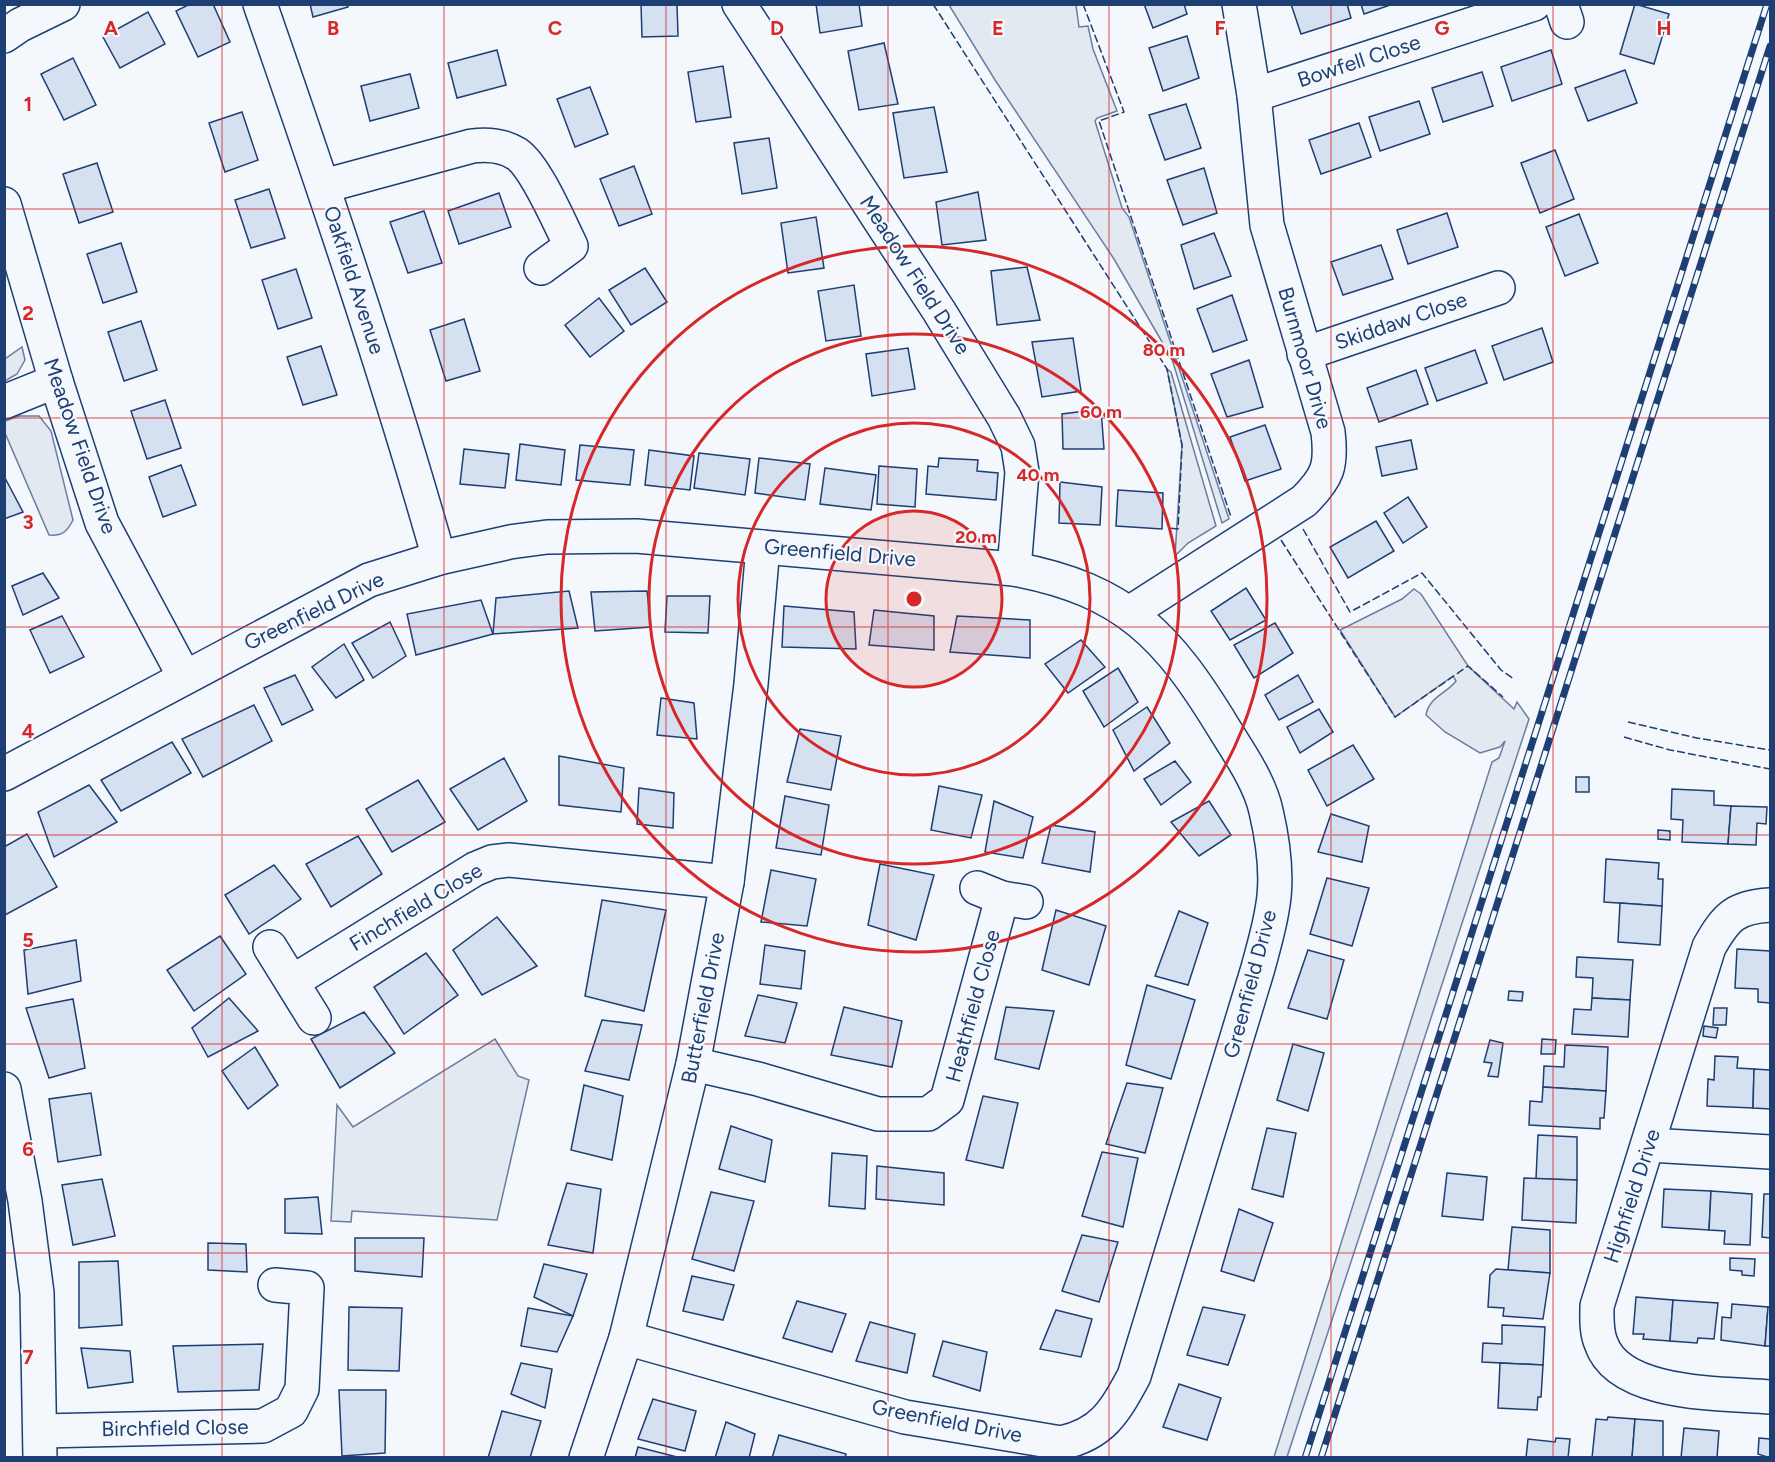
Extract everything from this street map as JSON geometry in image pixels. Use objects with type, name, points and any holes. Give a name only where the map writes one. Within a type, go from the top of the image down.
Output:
[{"type":"street","points":[[4,36],[20,25],[63,4]]},
{"type":"street","name":"Oakfield Avenue","points":[[260,4],[324,186],[405,434],[439,558]]},
{"type":"street","name":"Meadow Field Drive","points":[[740,4],[939,311],[1004,417],[1018,446],[1022,472],[1014,569]]},
{"type":"street","name":"Burnmoor Drive","points":[[1131,612],[1285,514],[1318,486],[1326,474],[1330,456],[1328,432],[1267,225],[1254,95],[1239,4]]},
{"type":"street","name":"Bowfell Close","points":[[1254,95],[1534,4]]},
{"type":"street","points":[[324,186],[472,146],[494,145],[508,149],[519,156],[545,194],[571,246],[542,267]]},
{"type":"street","name":"Meadow Field Drive","points":[[4,204],[56,381],[102,523],[184,676]]},
{"type":"street","name":"Skiddaw Close","points":[[1304,354],[1498,288]]},
{"type":"street","points":[[4,402],[56,381]]},
{"type":"street","name":"Greenfield Drive","points":[[4,774],[184,676],[369,580],[439,558],[547,537],[636,536],[1014,569],[1075,583],[1131,612],[1178,658],[1241,756],[1266,808],[1271,841],[1273,908],[1258,968],[1134,1376],[1113,1415],[1082,1438],[1061,1443],[905,1417],[626,1338]]},
{"type":"street","name":"Butterfield Drive","points":[[586,1458],[626,1338],[693,1064],[727,882],[751,684],[763,547]]},
{"type":"street","name":"Finchfield Close","points":[[292,982],[475,869],[492,862],[509,860],[727,882]]},
{"type":"street","name":"Heathfield Close","points":[[693,1064],[768,1082],[878,1114],[928,1114],[947,1100],[1002,896]]},
{"type":"street","name":"Highfield Drive","points":[[1770,905],[1749,906],[1728,918],[1709,948],[1597,1306],[1597,1327],[1601,1346],[1624,1372],[1648,1383],[1672,1388],[1770,1397]]},
{"type":"street","points":[[270,948],[314,1018]]},
{"type":"street","points":[[4,1089],[25,1201],[37,1293],[40,1444]]},
{"type":"street","points":[[1649,1145],[1770,1152]]},
{"type":"street","name":"Birchfield Close","points":[[40,1444],[263,1426],[291,1411],[302,1389],[307,1288],[275,1285]]},
{"type":"shaded area","points":[[949,5],[1076,5],[1079,27],[1088,26],[1093,49],[1117,111],[1097,118],[1095,121],[1122,208],[1129,217],[1229,519],[1222,523],[1172,359],[1114,259],[995,80]]},
{"type":"shaded area","points":[[22,347],[25,360],[17,374],[5,381],[5,359]]},
{"type":"shaded area","points":[[1167,369],[1171,372],[1216,526],[1188,543],[1175,556],[1182,445]]},
{"type":"shaded area","points":[[19,416],[39,416],[51,431],[73,520],[61,534],[49,535],[5,433],[5,421]]},
{"type":"shaded area","points":[[1414,589],[1421,594],[1468,666],[1514,709],[1517,702],[1529,719],[1287,1457],[1274,1457],[1492,762],[1499,758],[1505,741],[1500,747],[1480,753],[1445,732],[1426,715],[1434,700],[1456,681],[1453,676],[1395,717],[1340,630],[1402,599]]},
{"type":"shaded area","points":[[495,1039],[518,1076],[529,1080],[497,1220],[352,1211],[351,1222],[331,1221],[337,1105],[353,1127]]},
{"type":"building","points":[[190,4],[213,4],[230,42],[198,57],[176,11]]},
{"type":"building","points":[[310,4],[347,4],[348,7],[313,17]]},
{"type":"building","points":[[641,4],[677,4],[678,36],[642,37]]},
{"type":"building","points":[[816,4],[859,4],[862,26],[820,33]]},
{"type":"building","points":[[1144,4],[1184,4],[1187,14],[1153,28]]},
{"type":"building","points":[[1291,4],[1347,4],[1351,18],[1301,34]]},
{"type":"building","points":[[1361,4],[1393,4],[1364,14]]},
{"type":"building","points":[[1635,4],[1669,14],[1654,64],[1620,54]]},
{"type":"building","points":[[148,12],[165,44],[120,68],[103,37]]},
{"type":"building","points":[[1187,36],[1199,78],[1163,91],[1149,48]]},
{"type":"building","points":[[884,43],[898,104],[859,110],[848,51]]},
{"type":"building","points":[[497,50],[506,85],[457,98],[448,63]]},
{"type":"building","points":[[1551,50],[1562,84],[1512,101],[1501,67]]},
{"type":"building","points":[[73,58],[96,105],[64,120],[41,74]]},
{"type":"building","points":[[723,66],[731,117],[696,122],[688,72]]},
{"type":"building","points":[[1625,70],[1637,103],[1588,121],[1575,88]]},
{"type":"building","points":[[1482,72],[1493,106],[1443,122],[1432,88]]},
{"type":"building","points":[[410,74],[419,108],[370,121],[361,86]]},
{"type":"building","points":[[590,87],[608,134],[575,147],[557,99]]},
{"type":"building","points":[[1419,101],[1430,134],[1380,151],[1369,117]]},
{"type":"building","points":[[1186,104],[1201,148],[1165,160],[1149,115]]},
{"type":"building","points":[[934,107],[947,172],[904,178],[893,113]]},
{"type":"building","points":[[242,112],[258,160],[225,172],[209,123]]},
{"type":"building","points":[[1359,123],[1371,157],[1321,174],[1309,140]]},
{"type":"building","points":[[769,138],[777,188],[742,194],[734,143]]},
{"type":"building","points":[[1555,150],[1574,199],[1540,213],[1521,163]]},
{"type":"building","points":[[97,163],[113,212],[79,223],[63,174]]},
{"type":"building","points":[[634,166],[652,214],[619,226],[600,179]]},
{"type":"building","points":[[1204,168],[1217,213],[1183,225],[1167,180]]},
{"type":"building","points":[[269,189],[285,238],[251,248],[235,200]]},
{"type":"building","points":[[978,192],[986,240],[942,245],[936,202]]},
{"type":"building","points":[[499,193],[511,227],[459,244],[448,211]]},
{"type":"building","points":[[424,211],[442,263],[408,273],[390,222]]},
{"type":"building","points":[[1447,213],[1458,247],[1408,264],[1397,230]]},
{"type":"building","points":[[1579,214],[1598,263],[1565,276],[1546,227]]},
{"type":"building","points":[[816,217],[824,268],[788,273],[781,223]]},
{"type":"building","points":[[1214,233],[1231,276],[1194,289],[1181,245]]},
{"type":"building","points":[[121,243],[137,292],[103,303],[87,254]]},
{"type":"building","points":[[1381,245],[1393,279],[1343,295],[1331,262]]},
{"type":"building","points":[[1027,267],[1040,320],[997,325],[991,271]]},
{"type":"building","points":[[645,268],[667,302],[631,325],[609,290]]},
{"type":"building","points":[[296,269],[312,318],[278,329],[262,280]]},
{"type":"building","points":[[854,285],[861,336],[826,341],[818,291]]},
{"type":"building","points":[[1232,295],[1247,340],[1213,352],[1197,309]]},
{"type":"building","points":[[599,298],[624,331],[590,357],[565,325]]},
{"type":"building","points":[[464,319],[480,371],[446,381],[430,330]]},
{"type":"building","points":[[141,321],[157,370],[124,381],[108,332]]},
{"type":"building","points":[[1542,328],[1553,362],[1504,380],[1492,346]]},
{"type":"building","points":[[1073,338],[1081,391],[1042,397],[1032,342]]},
{"type":"building","points":[[321,346],[337,395],[303,405],[287,357]]},
{"type":"building","points":[[908,348],[915,389],[872,396],[866,354]]},
{"type":"building","points":[[1475,350],[1487,383],[1437,401],[1425,368]]},
{"type":"building","points":[[1249,360],[1263,407],[1227,417],[1211,374]]},
{"type":"building","points":[[1416,370],[1428,404],[1379,422],[1367,388]]},
{"type":"building","points":[[165,400],[181,448],[147,459],[131,411]]},
{"type":"building","points":[[1101,409],[1104,449],[1063,449],[1062,414]]},
{"type":"building","points":[[1265,425],[1281,469],[1245,481],[1230,437]]},
{"type":"building","points":[[1411,440],[1417,469],[1382,476],[1376,447]]},
{"type":"building","points":[[520,444],[565,450],[561,485],[516,480]]},
{"type":"building","points":[[580,445],[634,450],[630,485],[576,480]]},
{"type":"building","points":[[464,449],[509,454],[505,488],[460,484]]},
{"type":"building","points":[[649,450],[694,456],[690,490],[645,485]]},
{"type":"building","points":[[699,453],[750,459],[745,495],[694,488]]},
{"type":"building","points":[[759,458],[810,464],[805,500],[755,493]]},
{"type":"building","points":[[939,458],[978,460],[977,471],[998,473],[996,500],[926,494],[928,466],[938,467]]},
{"type":"building","points":[[181,465],[196,505],[163,517],[149,477]]},
{"type":"building","points":[[879,466],[917,469],[915,507],[877,504]]},
{"type":"building","points":[[825,468],[876,475],[871,510],[820,504]]},
{"type":"building","points":[[4,476],[23,512],[4,519]]},
{"type":"building","points":[[1060,482],[1102,487],[1100,525],[1059,523]]},
{"type":"building","points":[[1118,490],[1163,493],[1162,529],[1116,526]]},
{"type":"building","points":[[1408,497],[1427,527],[1403,543],[1384,513]]},
{"type":"building","points":[[1376,521],[1394,551],[1348,578],[1330,547]]},
{"type":"building","points":[[43,573],[59,598],[23,615],[12,586]]},
{"type":"building","points":[[1246,588],[1266,620],[1230,640],[1211,611]]},
{"type":"building","points":[[569,591],[578,628],[493,634],[496,598]]},
{"type":"building","points":[[647,591],[651,627],[595,631],[591,592]]},
{"type":"building","points":[[667,596],[710,596],[708,633],[665,632]]},
{"type":"building","points":[[481,600],[493,634],[416,655],[407,614]]},
{"type":"building","points":[[784,606],[854,612],[856,649],[782,647]]},
{"type":"building","points":[[874,610],[934,616],[934,650],[869,645]]},
{"type":"building","points":[[62,616],[84,657],[50,673],[30,630]]},
{"type":"building","points":[[957,616],[1030,620],[1030,658],[950,652]]},
{"type":"building","points":[[390,622],[406,656],[373,678],[352,643]]},
{"type":"building","points":[[1275,623],[1293,653],[1254,678],[1234,645]]},
{"type":"building","points":[[1081,640],[1105,667],[1068,693],[1045,664]]},
{"type":"building","points":[[344,644],[364,680],[336,698],[312,667]]},
{"type":"building","points":[[1118,668],[1138,702],[1104,727],[1083,691]]},
{"type":"building","points":[[295,675],[313,710],[282,725],[264,688]]},
{"type":"building","points":[[1298,675],[1313,702],[1279,720],[1265,695]]},
{"type":"building","points":[[661,698],[694,703],[697,739],[657,735]]},
{"type":"building","points":[[254,705],[272,741],[203,777],[182,739]]},
{"type":"building","points":[[1147,707],[1170,743],[1134,771],[1113,730]]},
{"type":"building","points":[[1319,709],[1333,732],[1300,753],[1287,727]]},
{"type":"building","points":[[800,729],[841,736],[831,790],[787,782]]},
{"type":"building","points":[[172,742],[191,773],[121,811],[101,780]]},
{"type":"building","points":[[1353,745],[1374,779],[1327,806],[1308,770]]},
{"type":"building","points":[[559,756],[624,768],[621,812],[559,805]]},
{"type":"building","points":[[504,758],[527,801],[478,830],[450,789]]},
{"type":"building","points":[[1175,761],[1191,782],[1161,805],[1144,779]]},
{"type":"building","points":[[1576,777],[1589,777],[1589,792],[1576,792]]},
{"type":"building","points":[[418,780],[445,822],[392,852],[366,809]]},
{"type":"building","points":[[89,785],[117,822],[54,857],[38,812]]},
{"type":"building","points":[[939,786],[982,795],[971,838],[931,830]]},
{"type":"building","points":[[639,788],[674,793],[673,828],[637,824]]},
{"type":"building","points":[[1672,789],[1714,791],[1714,805],[1731,806],[1728,844],[1682,842],[1683,820],[1671,819]]},
{"type":"building","points":[[785,796],[829,805],[821,855],[776,848]]},
{"type":"building","points":[[994,801],[1033,817],[1023,858],[985,852]]},
{"type":"building","points":[[1209,801],[1231,835],[1199,856],[1171,822]]},
{"type":"building","points":[[1731,806],[1767,807],[1766,824],[1757,823],[1756,845],[1728,844]]},
{"type":"building","points":[[1331,814],[1369,826],[1362,862],[1318,852]]},
{"type":"building","points":[[1051,825],[1095,832],[1090,872],[1042,863]]},
{"type":"building","points":[[1658,830],[1670,831],[1670,840],[1658,839]]},
{"type":"building","points":[[27,834],[57,887],[5,915],[4,847]]},
{"type":"building","points":[[358,836],[382,874],[331,907],[306,864]]},
{"type":"building","points":[[1606,859],[1659,863],[1658,879],[1663,879],[1662,906],[1604,902]]},
{"type":"building","points":[[880,864],[934,875],[916,940],[868,925]]},
{"type":"building","points":[[274,865],[301,899],[249,934],[225,895]]},
{"type":"building","points":[[771,870],[816,879],[807,926],[761,922]]},
{"type":"building","points":[[1327,878],[1369,888],[1352,946],[1310,934]]},
{"type":"building","points":[[602,900],[666,910],[644,1011],[585,996]]},
{"type":"building","points":[[1620,903],[1662,906],[1660,945],[1618,942]]},
{"type":"building","points":[[1056,910],[1106,926],[1089,985],[1042,970]]},
{"type":"building","points":[[1179,911],[1208,923],[1188,985],[1155,976]]},
{"type":"building","points":[[497,917],[537,966],[482,995],[453,950]]},
{"type":"building","points":[[220,936],[246,974],[194,1011],[167,970]]},
{"type":"building","points":[[76,940],[81,981],[28,994],[24,950]]},
{"type":"building","points":[[765,945],[805,951],[801,989],[760,984]]},
{"type":"building","points":[[1737,949],[1770,951],[1770,1003],[1758,1002],[1758,989],[1735,988]]},
{"type":"building","points":[[1308,950],[1344,960],[1327,1019],[1288,1008]]},
{"type":"building","points":[[426,953],[458,995],[404,1034],[374,987]]},
{"type":"building","points":[[1577,957],[1633,960],[1630,1000],[1592,998],[1593,978],[1576,977]]},
{"type":"building","points":[[1147,985],[1195,1000],[1171,1079],[1126,1065]]},
{"type":"building","points":[[1509,991],[1523,992],[1522,1001],[1508,1000]]},
{"type":"building","points":[[758,995],[797,1003],[785,1043],[745,1036]]},
{"type":"building","points":[[229,998],[258,1031],[208,1057],[192,1028]]},
{"type":"building","points":[[1592,998],[1630,1000],[1628,1037],[1572,1034],[1574,1009],[1591,1010]]},
{"type":"building","points":[[73,999],[85,1068],[49,1078],[26,1008]]},
{"type":"building","points":[[844,1007],[902,1021],[892,1067],[831,1055]]},
{"type":"building","points":[[1006,1007],[1054,1011],[1039,1069],[995,1059]]},
{"type":"building","points":[[1714,1008],[1727,1008],[1726,1025],[1713,1025]]},
{"type":"building","points":[[364,1012],[395,1053],[340,1088],[311,1039]]},
{"type":"building","points":[[602,1020],[642,1025],[629,1080],[585,1071]]},
{"type":"building","points":[[1704,1026],[1718,1028],[1716,1038],[1703,1036]]},
{"type":"building","points":[[1542,1039],[1556,1040],[1555,1054],[1541,1054]]},
{"type":"building","points":[[1490,1040],[1503,1043],[1498,1077],[1488,1076],[1492,1063],[1484,1062]]},
{"type":"building","points":[[1293,1044],[1324,1053],[1308,1111],[1277,1100]]},
{"type":"building","points":[[1565,1045],[1608,1047],[1606,1091],[1543,1087],[1544,1066],[1564,1067]]},
{"type":"building","points":[[255,1047],[278,1085],[248,1109],[222,1071]]},
{"type":"building","points":[[1715,1056],[1738,1057],[1737,1068],[1754,1069],[1753,1108],[1707,1106],[1708,1079],[1714,1080]]},
{"type":"building","points":[[1754,1069],[1770,1070],[1770,1109],[1753,1108]]},
{"type":"building","points":[[1127,1083],[1163,1088],[1145,1153],[1106,1144]]},
{"type":"building","points":[[584,1085],[623,1096],[612,1160],[571,1150]]},
{"type":"building","points":[[1543,1087],[1606,1091],[1604,1118],[1600,1118],[1600,1129],[1529,1125],[1530,1101],[1542,1102]]},
{"type":"building","points":[[91,1093],[101,1155],[58,1162],[49,1099]]},
{"type":"building","points":[[983,1096],[1018,1103],[1003,1168],[966,1160]]},
{"type":"building","points":[[731,1126],[772,1140],[765,1182],[719,1169]]},
{"type":"building","points":[[1267,1128],[1296,1133],[1283,1197],[1252,1189]]},
{"type":"building","points":[[1538,1135],[1577,1137],[1577,1180],[1536,1179]]},
{"type":"building","points":[[1102,1152],[1138,1158],[1123,1227],[1082,1216]]},
{"type":"building","points":[[832,1153],[867,1156],[865,1209],[829,1206]]},
{"type":"building","points":[[877,1166],[944,1173],[944,1205],[876,1199]]},
{"type":"building","points":[[1447,1173],[1487,1177],[1483,1220],[1442,1216]]},
{"type":"building","points":[[1524,1178],[1577,1180],[1576,1223],[1522,1220]]},
{"type":"building","points":[[102,1179],[115,1236],[73,1245],[62,1185]]},
{"type":"building","points":[[567,1183],[601,1189],[593,1253],[548,1245]]},
{"type":"building","points":[[1664,1189],[1711,1191],[1709,1230],[1662,1227]]},
{"type":"building","points":[[1711,1191],[1752,1194],[1750,1245],[1724,1244],[1725,1231],[1709,1230]]},
{"type":"building","points":[[711,1192],[754,1201],[734,1271],[692,1259]]},
{"type":"building","points":[[1764,1194],[1770,1194],[1770,1238],[1762,1237]]},
{"type":"building","points":[[318,1197],[322,1234],[285,1233],[285,1199]]},
{"type":"building","points":[[1239,1209],[1273,1223],[1254,1281],[1221,1271]]},
{"type":"building","points":[[1512,1227],[1550,1230],[1550,1273],[1508,1270]]},
{"type":"building","points":[[1082,1235],[1118,1242],[1099,1302],[1062,1291]]},
{"type":"building","points":[[355,1238],[424,1238],[422,1277],[355,1271]]},
{"type":"building","points":[[208,1243],[246,1244],[247,1272],[208,1270]]},
{"type":"building","points":[[1730,1258],[1755,1259],[1754,1276],[1742,1275],[1742,1271],[1730,1270]]},
{"type":"building","points":[[118,1261],[122,1325],[79,1328],[79,1262]]},
{"type":"building","points":[[544,1264],[587,1274],[573,1316],[534,1297]]},
{"type":"building","points":[[1496,1269],[1550,1273],[1543,1319],[1503,1316],[1504,1308],[1488,1307],[1490,1275]]},
{"type":"building","points":[[692,1276],[734,1285],[723,1320],[683,1311]]},
{"type":"building","points":[[1636,1297],[1673,1300],[1670,1341],[1643,1339],[1644,1334],[1633,1334]]},
{"type":"building","points":[[1673,1300],[1718,1303],[1714,1339],[1698,1338],[1697,1343],[1670,1341]]},
{"type":"building","points":[[797,1301],[846,1314],[832,1352],[783,1338]]},
{"type":"building","points":[[1732,1304],[1768,1307],[1765,1346],[1721,1340],[1722,1317],[1731,1318]]},
{"type":"building","points":[[349,1307],[402,1308],[399,1371],[348,1370]]},
{"type":"building","points":[[1203,1307],[1245,1315],[1228,1365],[1187,1355]]},
{"type":"building","points":[[1768,1307],[1770,1307],[1770,1346],[1765,1346]]},
{"type":"building","points":[[528,1308],[573,1316],[557,1352],[521,1346]]},
{"type":"building","points":[[1056,1310],[1092,1319],[1081,1357],[1040,1349]]},
{"type":"building","points":[[870,1322],[915,1334],[907,1373],[856,1361]]},
{"type":"building","points":[[1502,1325],[1545,1327],[1543,1365],[1482,1362],[1483,1343],[1502,1344]]},
{"type":"building","points":[[943,1341],[987,1352],[980,1391],[933,1376]]},
{"type":"building","points":[[263,1344],[259,1390],[178,1392],[173,1346]]},
{"type":"building","points":[[81,1348],[130,1351],[133,1382],[88,1388]]},
{"type":"building","points":[[521,1363],[552,1369],[545,1408],[511,1394]]},
{"type":"building","points":[[1500,1363],[1543,1365],[1541,1397],[1538,1397],[1537,1410],[1498,1408]]},
{"type":"building","points":[[1179,1384],[1221,1398],[1207,1440],[1163,1427]]},
{"type":"building","points":[[339,1390],[386,1390],[385,1453],[342,1456]]},
{"type":"building","points":[[653,1399],[696,1411],[685,1451],[638,1439]]},
{"type":"building","points":[[502,1411],[541,1421],[530,1458],[488,1458]]},
{"type":"building","points":[[1608,1417],[1635,1419],[1632,1458],[1592,1458],[1596,1419],[1607,1420]]},
{"type":"building","points":[[1635,1419],[1663,1421],[1663,1458],[1632,1458]]},
{"type":"building","points":[[726,1422],[755,1434],[749,1458],[715,1458]]},
{"type":"building","points":[[1684,1428],[1719,1431],[1717,1458],[1681,1458]]},
{"type":"building","points":[[779,1435],[846,1454],[845,1458],[772,1458]]},
{"type":"building","points":[[1556,1438],[1570,1439],[1568,1458],[1526,1458],[1528,1439],[1555,1442]]},
{"type":"building","points":[[1759,1438],[1770,1439],[1770,1458],[1758,1454]]},
{"type":"building","points":[[638,1447],[677,1457],[635,1458]]},
{"type":"railway","points":[[1305,1458],[1767,4]]},
{"type":"railway","points":[[1321,1458],[1770,46]]},
{"type":"fence","points":[[933,4],[1167,369],[1182,445],[1178,529],[1168,528]]},
{"type":"fence","points":[[1083,4],[1124,112],[1099,121],[1231,517]]},
{"type":"fence","points":[[1303,529],[1350,612],[1422,573],[1501,670],[1514,679]]},
{"type":"fence","points":[[1281,540],[1395,717],[1468,666],[1503,697]]},
{"type":"fence","points":[[1628,722],[1697,738],[1770,750]]},
{"type":"fence","points":[[1624,737],[1670,750],[1770,769]]}]
